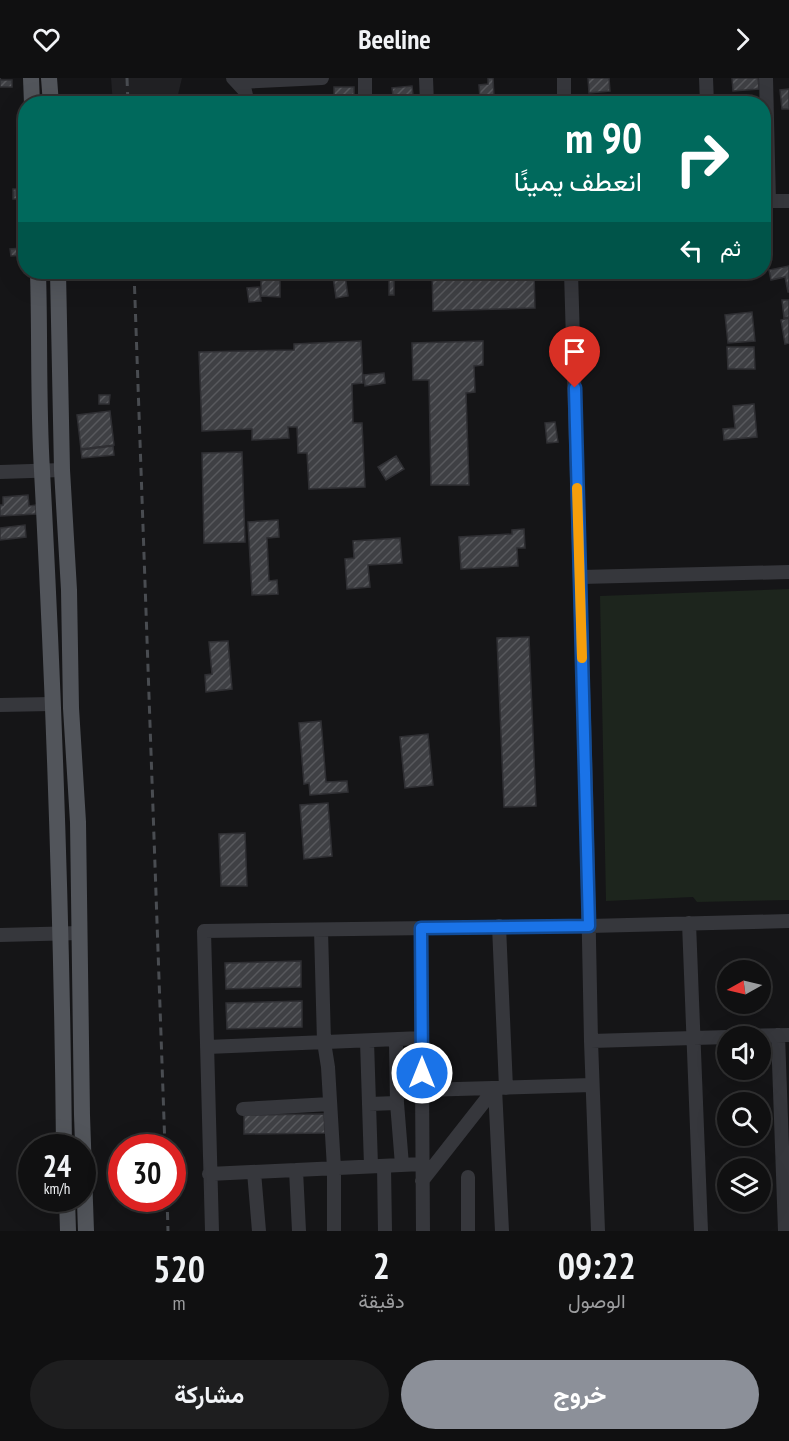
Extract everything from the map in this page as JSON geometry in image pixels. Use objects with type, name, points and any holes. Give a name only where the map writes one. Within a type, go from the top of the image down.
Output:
[{"type":"main road","points":[[31,78],[32,96]]},
{"type":"main road","points":[[50,78],[51,96]]},
{"type":"main road","points":[[38,279],[42,471],[62,934],[64,1134]]},
{"type":"main road","points":[[58,279],[62,470],[69,590],[71,708],[78,822],[86,1231]]},
{"type":"main road","points":[[67,1212],[68,1231]]},
{"type":"street","points":[[235,80],[322,78]]},
{"type":"street","points":[[365,78],[365,96]]},
{"type":"street","points":[[426,78],[427,96]]},
{"type":"street","points":[[564,78],[564,96]]},
{"type":"street","points":[[706,78],[707,96]]},
{"type":"street","points":[[766,78],[766,96]]},
{"type":"street","points":[[235,80],[245,91],[246,96]]},
{"type":"street","points":[[771,201],[789,201]]},
{"type":"street","points":[[571,279],[581,577],[592,1085],[598,1231]]},
{"type":"street","points":[[0,472],[62,470]]},
{"type":"street","points":[[581,577],[789,572]]},
{"type":"street","points":[[0,705],[51,704]]},
{"type":"street","points":[[212,1231],[204,931],[789,921]]},
{"type":"street","points":[[689,923],[701,1231]]},
{"type":"street","points":[[499,926],[502,1231]]},
{"type":"street","points":[[421,928],[423,1231]]},
{"type":"street","points":[[321,930],[324,1042],[334,1168],[333,1231]]},
{"type":"street","points":[[0,935],[80,933]]},
{"type":"street","points":[[783,1035],[785,1231]]},
{"type":"street","points":[[591,1041],[717,1037]]},
{"type":"street","points":[[207,1047],[422,1038]]},
{"type":"street","points":[[367,1041],[369,1104],[385,1231]]},
{"type":"street","points":[[396,1044],[397,1103],[402,1165]]},
{"type":"street","points":[[422,1090],[592,1085]]},
{"type":"street","points":[[422,1181],[501,1088]]},
{"type":"street","points":[[369,1104],[397,1103]]},
{"type":"street","points":[[243,1109],[330,1104]]},
{"type":"street","points":[[210,1174],[422,1164]]},
{"type":"street","points":[[296,1170],[299,1231]]},
{"type":"street","points":[[254,1172],[259,1231]]},
{"type":"street","points":[[468,1177],[468,1231]]},
{"type":"shaded area","points":[[111,78],[182,78],[178,96],[112,96]]},
{"type":"shaded area","points":[[789,589],[789,900],[697,902],[693,897],[606,901],[600,596]]},
{"type":"building","points":[[0,78],[1,80],[12,80],[12,87],[0,87]]},
{"type":"building","points":[[488,78],[493,78],[494,96],[480,96],[479,85],[488,84]]},
{"type":"building","points":[[588,78],[609,78],[610,91],[589,93]]},
{"type":"building","points":[[732,78],[758,78],[759,89],[733,91]]},
{"type":"building","points":[[412,86],[413,96],[393,96],[392,88]]},
{"type":"building","points":[[334,87],[354,87],[354,96],[334,96]]},
{"type":"building","points":[[789,89],[789,109],[782,109],[780,90]]},
{"type":"building","points":[[13,189],[18,189],[18,199],[13,199]]},
{"type":"building","points":[[18,248],[18,256],[11,256],[10,249]]},
{"type":"building","points":[[789,266],[789,292],[785,277],[771,280],[771,270]]},
{"type":"building","points":[[261,279],[280,279],[280,297],[261,296]]},
{"type":"building","points":[[333,279],[346,279],[348,296],[336,298]]},
{"type":"building","points":[[389,279],[394,279],[394,295],[389,295]]},
{"type":"building","points":[[432,279],[534,279],[535,308],[433,311]]},
{"type":"building","points":[[259,287],[261,301],[249,302],[247,288]]},
{"type":"building","points":[[782,300],[789,300],[789,317],[784,318]]},
{"type":"building","points":[[752,312],[755,341],[728,343],[725,315]]},
{"type":"building","points":[[789,318],[789,343],[785,344],[781,320]]},
{"type":"building","points":[[361,341],[363,383],[352,384],[353,423],[362,423],[365,487],[309,489],[307,453],[298,453],[297,427],[288,427],[289,438],[252,440],[252,429],[202,431],[199,352],[294,350],[294,344]]},
{"type":"building","points":[[483,341],[483,365],[474,366],[475,392],[466,393],[469,485],[431,485],[429,380],[413,380],[412,343]]},
{"type":"building","points":[[727,347],[754,347],[755,369],[728,369]]},
{"type":"building","points":[[384,373],[385,383],[365,386],[364,375]]},
{"type":"building","points":[[99,395],[110,395],[109,404],[99,404]]},
{"type":"building","points":[[754,404],[757,437],[724,440],[723,429],[735,428],[733,406]]},
{"type":"building","points":[[110,411],[114,445],[81,449],[77,415]]},
{"type":"building","points":[[555,422],[558,442],[547,443],[545,423]]},
{"type":"building","points":[[113,446],[114,455],[82,458],[81,450]]},
{"type":"building","points":[[242,452],[245,542],[204,543],[202,453]]},
{"type":"building","points":[[396,456],[404,469],[386,480],[378,467]]},
{"type":"building","points":[[28,495],[29,506],[36,505],[36,514],[0,516],[3,497]]},
{"type":"building","points":[[278,520],[279,537],[267,538],[269,581],[277,580],[278,594],[252,595],[248,522]]},
{"type":"building","points":[[25,525],[26,537],[0,540],[0,528]]},
{"type":"building","points":[[524,529],[525,548],[517,548],[518,566],[461,569],[459,537],[512,534],[512,530]]},
{"type":"building","points":[[400,538],[402,563],[368,565],[370,587],[347,589],[345,559],[354,558],[353,541]]},
{"type":"building","points":[[529,637],[536,806],[504,807],[497,638]]},
{"type":"building","points":[[228,641],[232,689],[206,692],[205,675],[212,674],[209,642]]},
{"type":"building","points":[[321,721],[326,782],[347,781],[348,792],[310,795],[309,783],[304,784],[299,723]]},
{"type":"building","points":[[428,734],[433,785],[405,788],[400,737]]},
{"type":"building","points":[[328,803],[332,856],[304,859],[300,805]]},
{"type":"building","points":[[245,833],[247,886],[221,886],[219,834]]},
{"type":"building","points":[[301,961],[301,987],[226,989],[225,963]]},
{"type":"building","points":[[302,1001],[302,1027],[227,1029],[226,1003]]},
{"type":"building","points":[[324,1114],[325,1133],[244,1134],[244,1115]]},
{"type":"railway","points":[[127,78],[128,96]]},
{"type":"railway","points":[[134,279],[165,1134]]},
{"type":"railway","points":[[167,1212],[168,1231]]},
{"type":"slow traffic","points":[[577,488],[582,658]]},
{"type":"route","points":[[422,1073],[421,928],[589,926],[575,388]]}]
